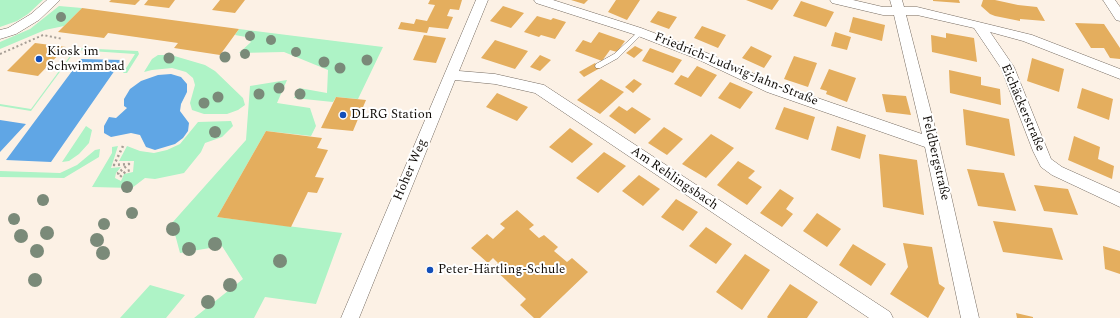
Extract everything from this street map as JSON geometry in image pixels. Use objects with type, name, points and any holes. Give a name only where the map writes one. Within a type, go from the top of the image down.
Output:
[{"type":"street","points":[[0,35],[35,17],[54,0]]},
{"type":"street","name":"Hoher Weg","points":[[350,318],[482,0]]},
{"type":"street","name":"Friedrich-Ludwig-Jahn-Straße","points":[[540,0],[640,32],[702,56],[772,88],[932,143]]},
{"type":"street","points":[[836,0],[883,10],[897,5],[978,25],[1027,38],[1120,74]]},
{"type":"street","points":[[1109,0],[1120,17]]},
{"type":"street","name":"Feldbergstraße","points":[[897,5],[932,143],[970,318]]},
{"type":"street","name":"Eichäckerstraße","points":[[978,25],[1007,67],[1046,163],[1057,171],[1120,200]]},
{"type":"street","name":"Am Rehlingsbach","points":[[451,74],[495,79],[539,90],[884,318]]},
{"type":"lane","points":[[598,66],[616,56],[640,32]]},
{"type":"path","points":[[0,54],[43,35],[63,39]]},
{"type":"path","points":[[123,146],[114,165],[129,164],[118,173],[120,177],[126,171],[132,170]]},
{"type":"green space","points":[[0,0],[43,0],[28,14],[17,21],[0,27]]},
{"type":"green space","points":[[59,6],[82,8],[64,26],[45,30],[0,49],[0,42],[30,29]]},
{"type":"green space","points":[[239,29],[383,47],[358,99],[336,97],[333,102],[294,98],[299,88],[327,93],[328,70],[284,52],[239,53],[251,42],[246,37],[235,35]]},
{"type":"green space","points":[[76,48],[138,51],[139,54],[127,73],[123,73],[135,54],[76,50],[31,111],[0,106],[0,104],[31,109]]},
{"type":"green space","points":[[158,55],[171,55],[205,65],[215,71],[243,98],[245,105],[238,110],[227,114],[204,114],[192,110],[190,103],[195,85],[193,78],[186,72],[172,68],[144,72],[152,59]]},
{"type":"green space","points":[[287,80],[277,103],[310,108],[316,126],[311,136],[266,131],[217,217],[342,233],[316,304],[265,297],[254,318],[194,318],[243,279],[222,246],[180,253],[172,223],[246,140],[250,86]]},
{"type":"green space","points":[[231,121],[233,126],[222,137],[205,143],[201,152],[184,173],[155,179],[145,178],[132,188],[92,187],[112,153],[112,147],[118,146],[111,168],[121,167],[116,173],[115,178],[121,181],[124,174],[133,172],[134,161],[119,161],[127,146],[140,151],[154,153],[167,150],[180,144],[198,122]]},
{"type":"green space","points":[[86,126],[92,130],[89,143],[79,154],[69,161],[62,162]]},
{"type":"green space","points":[[100,149],[99,157],[64,178],[0,177],[0,171],[60,173],[77,165],[95,150]]},
{"type":"green space","points":[[150,285],[185,295],[166,318],[120,318]]},
{"type":"water","points":[[81,59],[122,60],[51,162],[6,160]]},
{"type":"water","points":[[171,74],[181,77],[187,84],[187,92],[181,104],[180,111],[189,123],[188,131],[183,138],[175,144],[155,150],[146,147],[140,135],[131,133],[111,137],[104,133],[104,126],[109,117],[116,118],[127,108],[124,106],[124,99],[130,89],[141,81],[158,75]]},
{"type":"water","points":[[0,120],[26,124],[0,152]]},
{"type":"building","points":[[111,0],[140,0],[135,5],[109,2]]},
{"type":"building","points":[[148,0],[175,0],[169,8],[144,5]]},
{"type":"building","points":[[220,0],[245,0],[235,13],[212,10]]},
{"type":"building","points":[[430,0],[462,0],[459,10],[450,9],[447,16],[453,17],[448,29],[429,27],[427,33],[398,29],[401,22],[414,24],[416,19],[427,21],[435,5],[428,4]]},
{"type":"building","points":[[571,0],[588,0],[584,4]]},
{"type":"building","points":[[616,0],[640,0],[627,20],[608,12]]},
{"type":"building","points":[[746,0],[779,0],[772,10]]},
{"type":"building","points":[[959,0],[960,3],[933,1]]},
{"type":"building","points":[[983,0],[995,0],[1037,7],[1045,21],[1020,19],[1020,21],[995,16],[990,14],[981,6]]},
{"type":"building","points":[[801,1],[834,12],[826,27],[793,16]]},
{"type":"building","points":[[503,6],[524,13],[511,28],[490,21]]},
{"type":"building","points":[[82,8],[239,29],[220,55],[174,48],[178,43],[108,33],[104,38],[58,32]]},
{"type":"building","points":[[658,11],[677,17],[669,29],[650,22]]},
{"type":"building","points":[[537,16],[551,20],[553,18],[566,22],[555,39],[541,35],[539,37],[524,32]]},
{"type":"building","points":[[853,17],[885,25],[882,41],[849,32]]},
{"type":"building","points":[[1075,23],[1104,24],[1120,48],[1120,59],[1110,58],[1104,48],[1091,48]]},
{"type":"building","points":[[702,26],[726,35],[718,48],[694,38]]},
{"type":"building","points":[[599,32],[625,41],[617,52],[610,50],[602,61],[575,51],[583,40],[591,43]]},
{"type":"building","points":[[835,32],[851,37],[847,50],[831,46]]},
{"type":"building","points":[[946,33],[974,38],[977,62],[932,52],[931,35],[946,38]]},
{"type":"building","points":[[424,35],[446,38],[436,63],[413,60]]},
{"type":"building","points":[[495,40],[528,51],[515,69],[481,58]]},
{"type":"building","points":[[35,43],[66,47],[38,76],[7,71]]},
{"type":"building","points":[[635,46],[643,50],[634,58],[626,53]]},
{"type":"building","points":[[751,46],[772,56],[764,68],[742,58]]},
{"type":"building","points":[[650,48],[682,60],[673,73],[642,61]]},
{"type":"building","points":[[540,55],[551,60],[540,71],[530,67]]},
{"type":"building","points":[[794,56],[817,63],[808,87],[784,79]]},
{"type":"building","points":[[1032,58],[1064,69],[1059,92],[1027,81]]},
{"type":"building","points":[[595,63],[600,68],[584,77],[579,72]]},
{"type":"building","points":[[697,66],[717,75],[701,97],[674,84],[681,75],[688,78]]},
{"type":"building","points":[[829,69],[856,78],[847,102],[826,94],[827,91],[820,89]]},
{"type":"building","points":[[949,70],[981,77],[981,85],[1000,89],[1001,105],[950,93]]},
{"type":"building","points":[[601,79],[624,92],[600,114],[577,100]]},
{"type":"building","points":[[634,79],[642,84],[633,93],[625,87]]},
{"type":"building","points":[[730,82],[753,92],[740,109],[718,98]]},
{"type":"building","points":[[1082,88],[1113,99],[1109,120],[1077,108]]},
{"type":"building","points":[[497,93],[528,107],[517,121],[486,107]]},
{"type":"building","points":[[882,94],[906,96],[911,115],[886,112]]},
{"type":"building","name":"DLRG Station","points":[[336,97],[366,100],[353,131],[321,128]]},
{"type":"building","points":[[619,106],[627,111],[632,107],[651,119],[635,134],[609,116]]},
{"type":"building","points":[[784,107],[815,117],[808,140],[775,129]]},
{"type":"building","points":[[963,109],[1009,119],[1015,156],[966,145]]},
{"type":"building","points":[[837,126],[866,135],[860,159],[831,150]]},
{"type":"building","points":[[664,127],[683,139],[667,155],[648,143]]},
{"type":"building","points":[[570,128],[593,144],[572,163],[549,147]]},
{"type":"building","points":[[266,131],[322,138],[317,148],[328,150],[315,177],[324,178],[317,193],[308,192],[291,227],[217,217]]},
{"type":"building","points":[[711,134],[734,148],[706,178],[682,164]]},
{"type":"building","points":[[1074,136],[1100,147],[1098,159],[1114,166],[1112,179],[1068,160]]},
{"type":"building","points":[[604,152],[626,166],[598,193],[576,178]]},
{"type":"building","points":[[879,154],[917,160],[924,215],[883,207]]},
{"type":"building","points":[[738,161],[755,171],[748,178],[762,187],[747,205],[717,185]]},
{"type":"building","points":[[967,169],[1004,173],[1016,211],[978,206]]},
{"type":"building","points":[[639,175],[660,189],[643,206],[622,191]]},
{"type":"building","points":[[1034,185],[1068,189],[1078,215],[1044,211]]},
{"type":"building","points":[[780,189],[794,198],[786,209],[793,214],[782,227],[760,213]]},
{"type":"building","points":[[676,199],[698,212],[683,231],[661,217]]},
{"type":"building","points":[[517,210],[534,225],[529,229],[539,238],[544,235],[558,247],[554,251],[567,262],[572,258],[588,272],[540,318],[534,318],[520,305],[526,299],[492,267],[498,263],[493,258],[488,263],[471,248],[487,234],[493,239],[505,228],[500,224]]},
{"type":"building","points":[[817,213],[841,229],[827,247],[803,231]]},
{"type":"building","points":[[993,221],[1052,228],[1063,260],[1003,252]]},
{"type":"building","points":[[706,227],[732,244],[716,264],[689,246]]},
{"type":"building","points":[[903,243],[932,247],[939,284],[945,288],[928,318],[890,294],[908,267]]},
{"type":"building","points":[[853,244],[886,264],[871,286],[839,265]]},
{"type":"building","points":[[1103,246],[1120,251],[1120,274],[1105,269]]},
{"type":"building","points":[[745,254],[770,270],[742,310],[716,292]]},
{"type":"building","points":[[790,284],[818,302],[807,318],[768,318],[767,317]]},
{"type":"building","points":[[1016,313],[1033,317],[1033,318],[1017,318]]},
{"type":"place","name":"Kiosk im Schwimmbad","points":[[39,59]]},
{"type":"place","name":"DLRG Station","points":[[343,115]]},
{"type":"place","name":"Peter-Härtling-Schule","points":[[430,270]]}]
